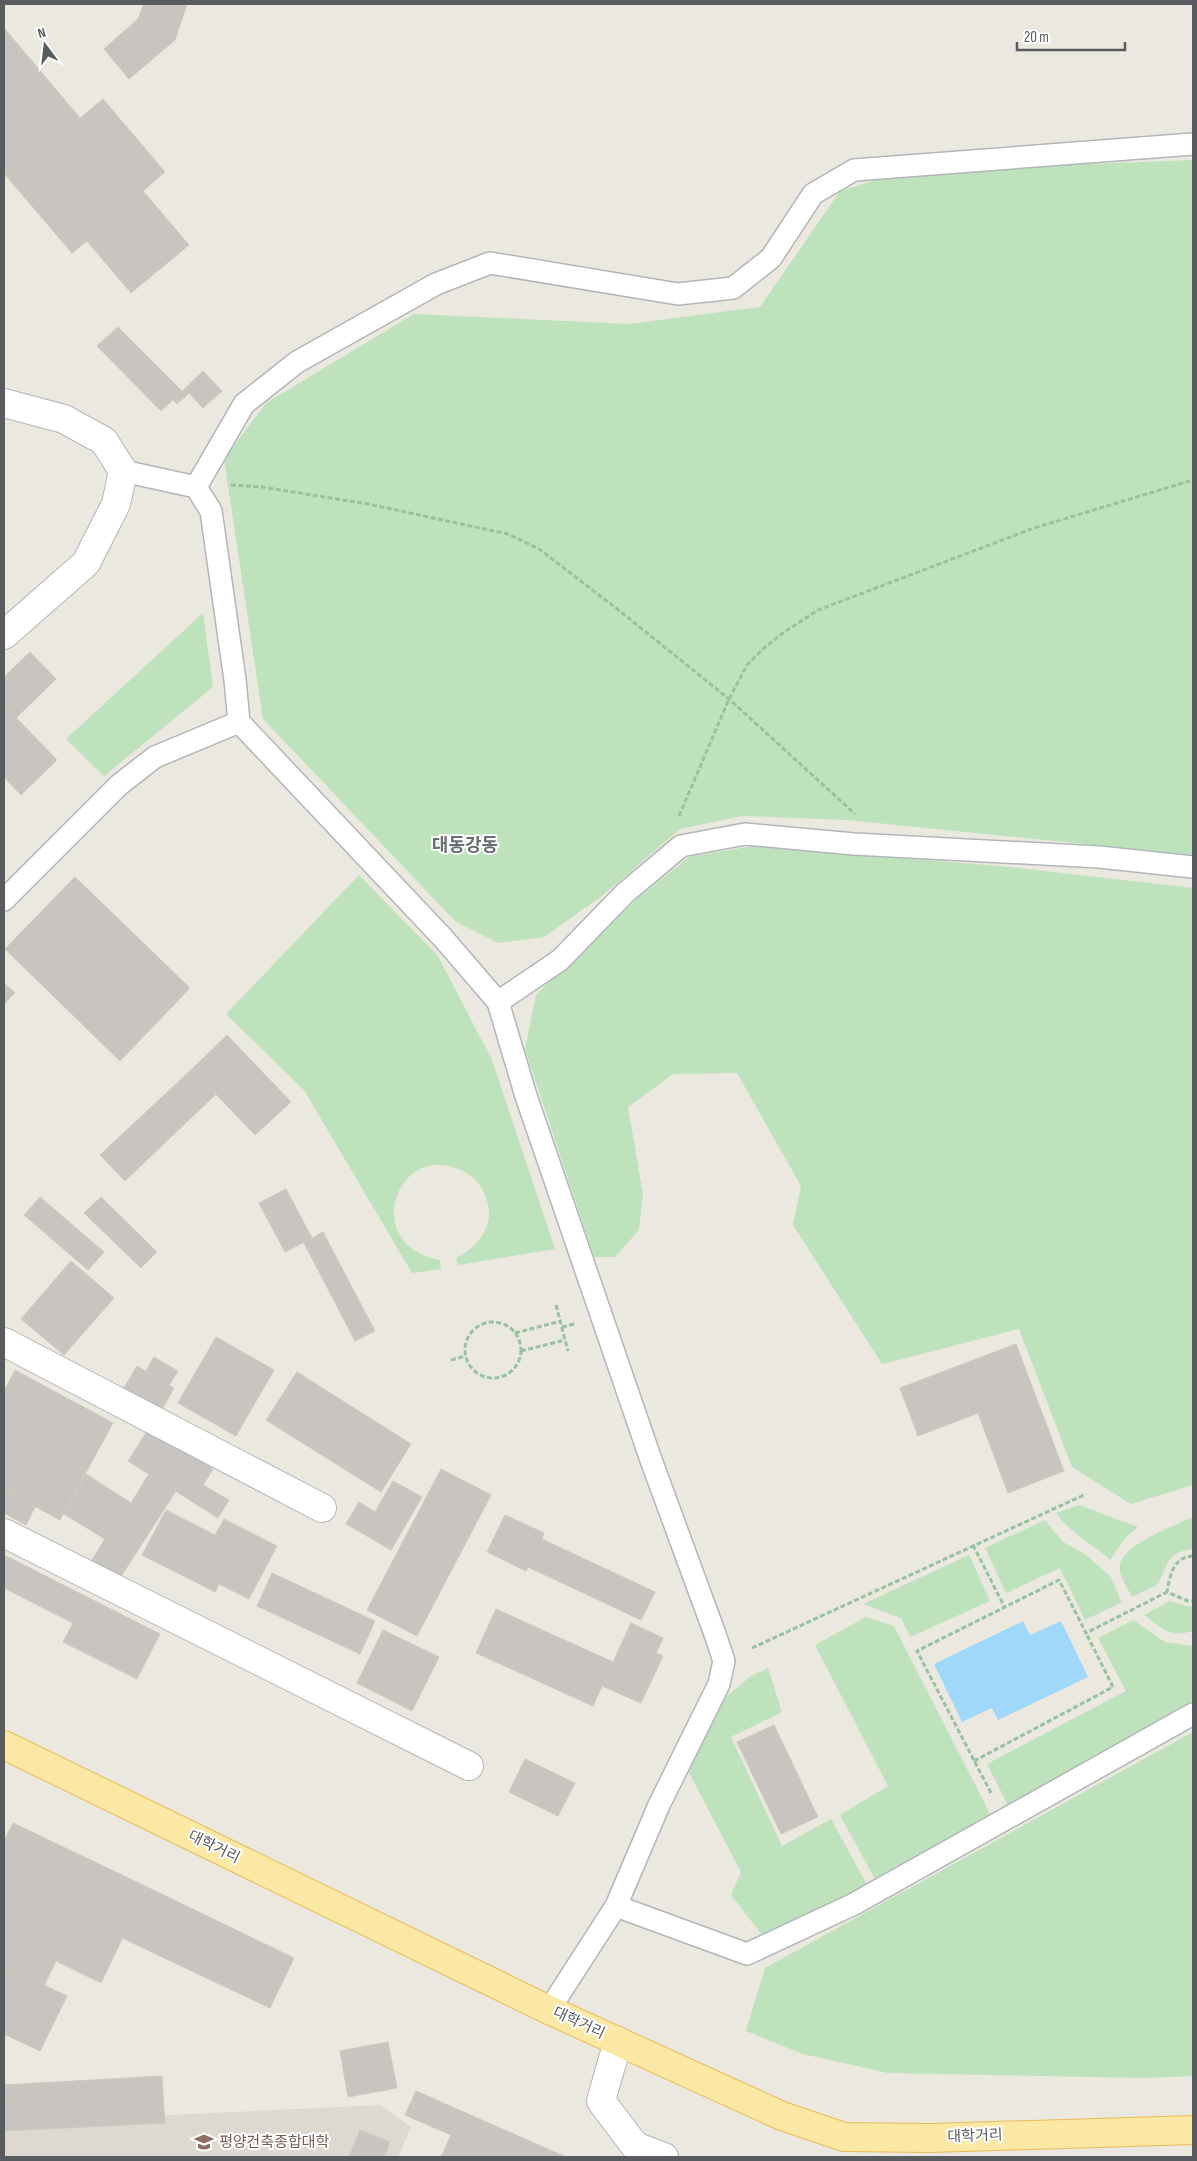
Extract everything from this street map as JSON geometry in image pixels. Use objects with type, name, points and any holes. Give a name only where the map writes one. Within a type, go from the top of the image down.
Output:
[{"type":"main road","name":"대학거리","points":[[4,1745],[549,2010],[782,2116],[844,2137],[931,2138],[1193,2130]]},
{"type":"street","points":[[4,403],[64,419],[104,441],[124,472],[116,504],[86,564],[4,635]]},
{"type":"street","points":[[4,1342],[322,1508]]},
{"type":"street","points":[[4,1534],[469,1766]]},
{"type":"street","points":[[618,2041],[601,2101],[635,2146],[664,2157]]},
{"type":"lane","points":[[196,487],[244,404],[297,362],[436,284],[490,263],[678,294],[733,288],[772,258],[813,194],[854,170],[1193,144]]},
{"type":"lane","points":[[124,472],[196,487],[211,511],[235,680],[239,722],[443,938],[498,1002],[526,1096],[651,1460],[724,1661],[719,1684],[659,1805],[616,1906],[549,2010]]},
{"type":"lane","points":[[4,900],[119,786],[154,757],[239,722]]},
{"type":"lane","points":[[498,1002],[560,960],[625,893],[681,846],[745,834],[854,844],[1099,857],[1193,867]]},
{"type":"lane","points":[[616,1906],[747,1954],[854,1904],[1193,1714]]},
{"type":"path","points":[[659,865],[729,699],[748,665],[763,649],[783,633],[818,610],[1034,528],[1193,480]]},
{"type":"path","points":[[223,485],[262,487],[368,504],[508,534],[539,549],[729,699],[890,846]]},
{"type":"path","points":[[556,1305],[568,1351]]},
{"type":"path","points":[[515,1333],[561,1321]]},
{"type":"path","points":[[486,1322],[498,1322],[510,1327],[518,1337],[520,1352],[519,1361],[511,1371],[500,1377],[487,1377],[476,1372],[468,1363],[464,1350],[467,1339],[474,1328],[486,1322]]},
{"type":"path","points":[[520,1352],[565,1340]]},
{"type":"path","points":[[452,1360],[466,1356]]},
{"type":"path","points":[[724,1661],[1086,1494]]},
{"type":"path","points":[[974,1545],[1005,1608]]},
{"type":"path","points":[[1167,1592],[1172,1569],[1178,1561],[1187,1556],[1193,1556]]},
{"type":"path","points":[[974,1760],[1113,1687],[1059,1580],[917,1651],[1005,1820]]},
{"type":"path","points":[[1086,1633],[1167,1592]]},
{"type":"path","points":[[1167,1592],[1188,1601],[1193,1601]]},
{"type":"shaded area","name":"평양건축종합대학","points":[[380,2105],[411,2127],[398,2157],[4,2157],[4,2123]]},
{"type":"green space","points":[[1193,160],[1193,855],[847,820],[742,816],[680,829],[602,896],[544,937],[498,943],[455,921],[263,719],[224,459],[266,403],[414,314],[629,324],[760,307],[840,191],[906,171]]},
{"type":"green space","points":[[203,613],[213,687],[104,776],[66,739]]},
{"type":"green space","points":[[753,846],[1000,866],[1193,888],[1193,1485],[1131,1504],[1072,1467],[1019,1329],[882,1364],[793,1225],[801,1186],[737,1073],[673,1074],[628,1107],[643,1194],[639,1230],[615,1257],[594,1257],[525,1049],[536,995],[638,898],[689,857]]},
{"type":"green space","points":[[359,875],[438,956],[492,1060],[555,1249],[458,1265],[456,1258],[474,1245],[487,1226],[488,1204],[481,1188],[469,1174],[449,1166],[429,1166],[413,1173],[402,1186],[395,1203],[395,1221],[401,1238],[416,1251],[440,1260],[441,1269],[412,1273],[304,1090],[226,1014]]},
{"type":"green space","points":[[1079,1505],[1138,1527],[1125,1538],[1110,1560],[1074,1532],[1056,1513]]},
{"type":"green space","points":[[1193,1517],[1193,1549],[1177,1553],[1169,1561],[1157,1585],[1132,1597],[1120,1573],[1120,1565],[1124,1557],[1131,1549],[1151,1536]]},
{"type":"green space","points":[[1045,1520],[1063,1542],[1085,1554],[1110,1576],[1122,1602],[1085,1620],[1060,1568],[1006,1593],[985,1548]]},
{"type":"green space","points":[[969,1555],[990,1601],[910,1637],[901,1618],[863,1604]]},
{"type":"green space","points":[[1170,1601],[1193,1606],[1193,1631],[1172,1633],[1144,1615]]},
{"type":"green space","points":[[866,1617],[894,1626],[990,1814],[876,1881],[840,1815],[888,1786],[815,1645]]},
{"type":"green space","points":[[1133,1620],[1165,1642],[1193,1646],[1193,1701],[1008,1805],[987,1764],[1126,1691],[1098,1638]]},
{"type":"green space","points":[[768,1668],[782,1712],[731,1737],[782,1846],[831,1819],[867,1885],[847,1898],[762,1935],[731,1895],[741,1872],[686,1767],[726,1697],[751,1676]]},
{"type":"green space","points":[[1193,1732],[1193,2076],[1143,2078],[888,2073],[803,2054],[746,2031],[765,1968]]},
{"type":"water","points":[[1023,1621],[1030,1635],[1061,1621],[1088,1677],[998,1720],[992,1708],[962,1722],[934,1664]]},
{"type":"building","points":[[144,4],[187,4],[175,40],[129,79],[104,49],[138,19]]},
{"type":"building","points":[[4,28],[80,118],[8,178],[4,173]]},
{"type":"building","points":[[103,99],[165,172],[143,191],[189,245],[131,293],[87,241],[72,253],[8,178]]},
{"type":"building","points":[[118,327],[182,391],[161,411],[97,346]]},
{"type":"building","points":[[203,371],[222,391],[203,408],[189,393],[177,404],[173,400]]},
{"type":"building","points":[[30,652],[56,679],[16,718],[4,705],[4,677]]},
{"type":"building","points":[[4,705],[57,760],[21,795],[4,777]]},
{"type":"building","points":[[75,877],[190,988],[120,1061],[5,949]]},
{"type":"building","points":[[4,983],[15,993],[4,1004]]},
{"type":"building","points":[[227,1035],[291,1102],[255,1135],[192,1069]]},
{"type":"building","points":[[192,1069],[216,1094],[125,1181],[100,1155]]},
{"type":"building","points":[[286,1189],[312,1238],[285,1252],[259,1203]]},
{"type":"building","points":[[40,1197],[104,1252],[88,1270],[24,1215]]},
{"type":"building","points":[[101,1197],[157,1252],[141,1268],[84,1213]]},
{"type":"building","points":[[323,1232],[375,1331],[355,1341],[304,1243]]},
{"type":"building","points":[[71,1261],[114,1298],[64,1355],[21,1319]]},
{"type":"building","points":[[216,1337],[274,1370],[236,1436],[178,1403]]},
{"type":"building","points":[[1016,1344],[1064,1471],[1008,1493],[978,1413],[918,1436],[900,1388]]},
{"type":"building","points":[[154,1357],[178,1371],[169,1385],[146,1371]]},
{"type":"building","points":[[137,1366],[174,1388],[161,1411],[124,1388]]},
{"type":"building","points":[[15,1370],[63,1396],[10,1493],[4,1490],[4,1391]]},
{"type":"building","points":[[297,1372],[411,1444],[381,1492],[266,1420]]},
{"type":"building","points":[[63,1396],[113,1423],[60,1520],[10,1493]]},
{"type":"building","points":[[149,1428],[213,1469],[203,1485],[229,1500],[218,1518],[128,1461]]},
{"type":"building","points":[[441,1469],[491,1495],[417,1636],[367,1610]]},
{"type":"building","points":[[86,1474],[131,1503],[149,1474],[176,1491],[120,1578],[92,1560],[105,1539],[64,1514]]},
{"type":"building","points":[[393,1481],[422,1497],[391,1550],[346,1524],[359,1502],[375,1512]]},
{"type":"building","points":[[4,1490],[35,1507],[26,1525],[4,1513]]},
{"type":"building","points":[[166,1510],[215,1535],[224,1519],[277,1546],[249,1599],[219,1584],[215,1592],[142,1555]]},
{"type":"building","points":[[505,1515],[544,1533],[542,1539],[655,1592],[641,1620],[528,1567],[526,1571],[487,1552]]},
{"type":"building","points":[[4,1555],[87,1597],[73,1623],[4,1588]]},
{"type":"building","points":[[272,1573],[375,1621],[360,1654],[257,1606]]},
{"type":"building","points":[[87,1597],[160,1634],[137,1679],[63,1642]]},
{"type":"building","points":[[496,1609],[613,1662],[593,1706],[476,1653]]},
{"type":"building","points":[[631,1623],[663,1638],[656,1653],[663,1656],[641,1703],[602,1686]]},
{"type":"building","points":[[383,1630],[439,1657],[412,1711],[357,1683]]},
{"type":"building","points":[[774,1725],[818,1817],[781,1834],[737,1742]]},
{"type":"building","points":[[525,1759],[575,1783],[558,1816],[509,1792]]},
{"type":"building","points":[[13,1823],[147,1887],[101,1983],[56,1961],[44,1986],[4,1966],[4,1841]]},
{"type":"building","points":[[147,1887],[294,1958],[270,2008],[122,1938]]},
{"type":"building","points":[[4,1966],[67,1996],[40,2051],[4,2034]]},
{"type":"building","points":[[388,2042],[397,2088],[348,2097],[340,2051]]},
{"type":"building","points":[[162,2076],[163,2094],[4,2102],[4,2085]]},
{"type":"building","points":[[416,2091],[484,2121],[468,2157],[441,2157],[451,2135],[405,2115]]},
{"type":"building","points":[[163,2094],[165,2123],[4,2131],[4,2102]]},
{"type":"building","points":[[484,2121],[566,2157],[468,2157]]},
{"type":"building","points":[[360,2130],[390,2142],[384,2157],[349,2157]]},
{"type":"place","name":"평양건축종합대학","points":[[204,2142]]},
{"type":"district","name":"대동강동","points":[[465,845]]}]
